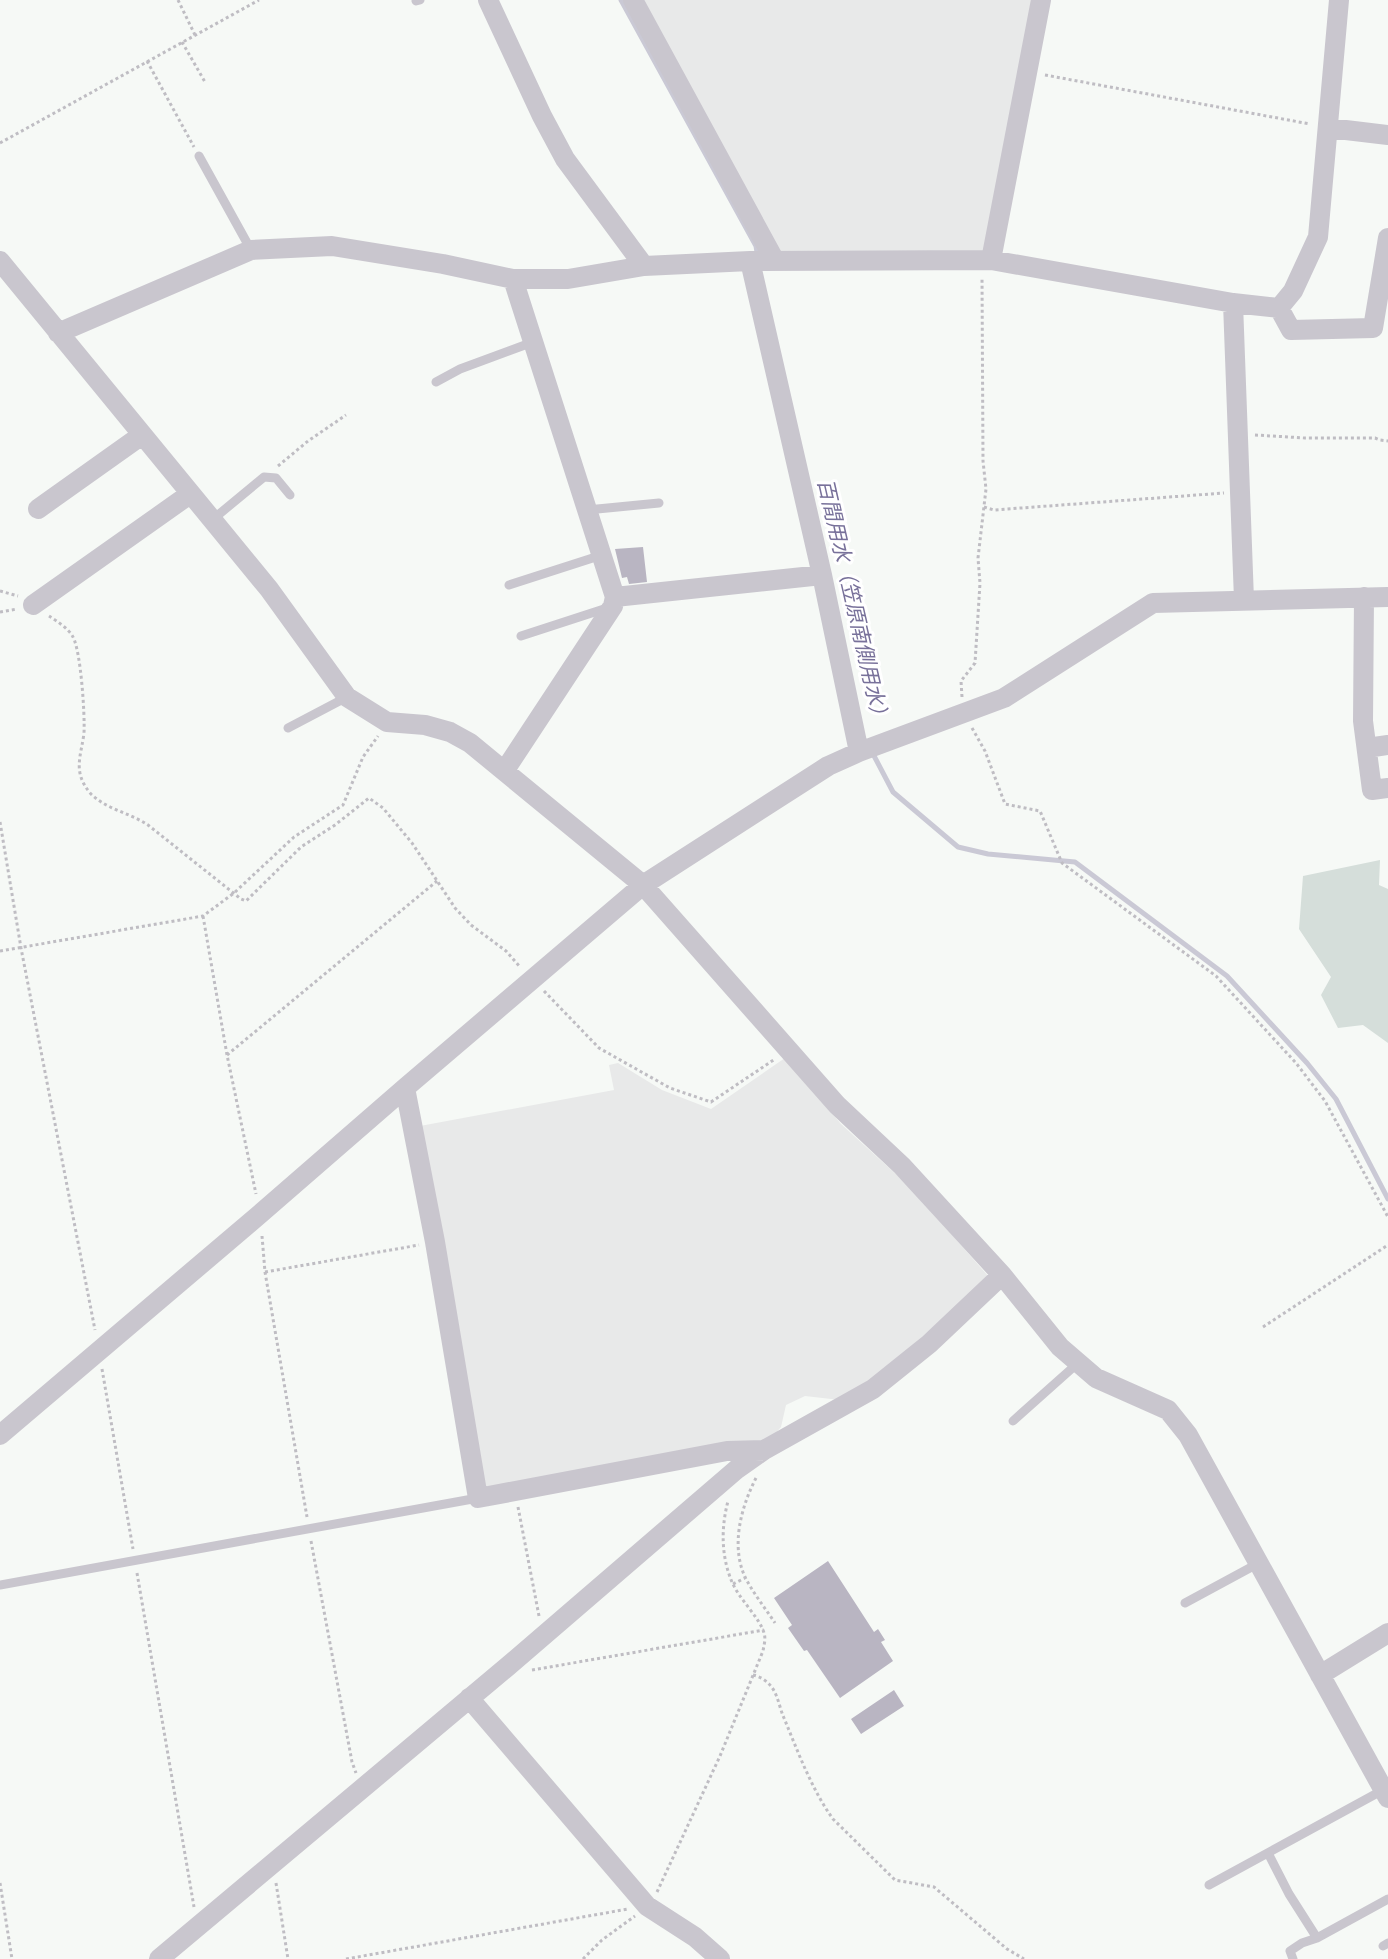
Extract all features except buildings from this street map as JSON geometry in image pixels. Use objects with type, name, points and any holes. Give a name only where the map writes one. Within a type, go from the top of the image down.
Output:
[{"type":"street","points":[[488,0],[542,116],[565,159],[644,266]]},
{"type":"street","points":[[633,0],[775,261]]},
{"type":"street","points":[[986,260],[1041,0]]},
{"type":"street","points":[[1279,308],[1293,291],[1318,237],[1339,0]]},
{"type":"street","points":[[1329,128],[1388,135]]},
{"type":"street","points":[[1279,308],[1291,330],[1373,328],[1383,294],[1388,238]]},
{"type":"street","points":[[58,333],[251,250],[332,246],[443,264],[513,279],[568,279],[644,266],[750,261],[986,260],[1233,303],[1279,308]]},
{"type":"street","points":[[0,261],[269,589],[347,697],[387,722],[425,725],[450,732],[470,743],[643,885],[837,1105],[902,1166],[1002,1275],[1060,1347],[1096,1378],[1168,1410],[1188,1435],[1386,1794]]},
{"type":"street","points":[[750,261],[822,574],[859,752]]},
{"type":"street","points":[[504,770],[614,601],[602,555],[513,279]]},
{"type":"street","points":[[1233,303],[1244,600]]},
{"type":"street","points":[[38,509],[142,435]]},
{"type":"street","points":[[33,605],[190,494]]},
{"type":"street","points":[[614,601],[822,574]]},
{"type":"street","points":[[1364,597],[1363,721],[1372,790],[1388,788]]},
{"type":"street","points":[[0,1436],[643,885],[828,766],[859,752],[1005,698],[1153,603],[1388,597]]},
{"type":"street","points":[[1367,748],[1388,745]]},
{"type":"street","points":[[405,1088],[435,1242],[478,1498],[727,1452],[764,1450]]},
{"type":"street","points":[[159,1959],[507,1667],[737,1468],[764,1450],[873,1389],[929,1344],[1002,1275]]},
{"type":"street","points":[[1320,1675],[1388,1633]]},
{"type":"street","points":[[470,1698],[647,1906],[695,1937],[720,1959]]},
{"type":"lane","points":[[199,156],[251,250]]},
{"type":"lane","points":[[436,382],[460,369],[533,342]]},
{"type":"lane","points":[[212,520],[264,477],[276,478],[290,495]]},
{"type":"lane","points":[[587,510],[659,503]]},
{"type":"lane","points":[[509,585],[602,555]]},
{"type":"lane","points":[[521,636],[614,601]]},
{"type":"lane","points":[[288,728],[347,697]]},
{"type":"lane","points":[[1013,1421],[1078,1363]]},
{"type":"lane","points":[[0,1585],[478,1498]]},
{"type":"lane","points":[[1185,1603],[1259,1563]]},
{"type":"lane","points":[[1209,1886],[1268,1853],[1386,1794]]},
{"type":"lane","points":[[1268,1853],[1289,1894],[1317,1938]]},
{"type":"lane","points":[[1293,1959],[1290,1952],[1302,1943],[1317,1938],[1388,1899]]},
{"type":"path","points":[[178,0],[195,35]]},
{"type":"path","points":[[0,143],[259,0]]},
{"type":"path","points":[[182,42],[205,81]]},
{"type":"path","points":[[147,61],[199,156]]},
{"type":"path","points":[[1027,71],[1329,128]]},
{"type":"path","points":[[986,260],[983,438],[986,489],[978,558],[980,583],[975,663],[962,681],[964,713],[985,751],[1005,804],[1040,811],[1062,862],[1216,976],[1296,1063],[1325,1101],[1388,1217]]},
{"type":"path","points":[[264,477],[308,441],[346,415]]},
{"type":"path","points":[[1238,434],[1305,438],[1375,438],[1388,441]]},
{"type":"path","points":[[984,507],[994,510],[1240,492]]},
{"type":"path","points":[[33,605],[59,623],[73,637],[82,679],[84,734],[79,754],[80,775],[92,794],[106,805],[137,817],[246,901],[301,847],[335,825],[369,798],[383,808],[412,843],[456,908],[471,925],[506,951],[599,1048],[670,1088],[711,1102],[788,1050]]},
{"type":"path","points":[[0,951],[203,916],[234,893],[294,837],[343,805],[363,757],[387,722]]},
{"type":"path","points":[[0,822],[21,948],[99,1350],[198,1926]]},
{"type":"path","points":[[227,1055],[437,880]]},
{"type":"path","points":[[203,916],[227,1055],[260,1214],[265,1272],[309,1529],[352,1762],[361,1789]]},
{"type":"path","points":[[265,1272],[435,1242]]},
{"type":"path","points":[[1263,1327],[1388,1245]]},
{"type":"path","points":[[764,1450],[763,1459],[747,1495],[739,1533],[739,1548],[746,1578],[775,1623]]},
{"type":"path","points":[[583,1959],[602,1940],[653,1899],[689,1824],[763,1651],[764,1630],[742,1601],[733,1584],[723,1551],[723,1530],[737,1468]]},
{"type":"path","points":[[514,1491],[539,1617],[547,1632]]},
{"type":"path","points":[[733,1584],[746,1578]]},
{"type":"path","points":[[507,1667],[520,1672],[764,1630]]},
{"type":"path","points":[[753,1676],[758,1676],[769,1684],[776,1695],[798,1752],[833,1820],[895,1880],[933,1887],[1007,1948],[1024,1959]]},
{"type":"path","points":[[273,1863],[288,1959]]},
{"type":"path","points":[[0,1883],[12,1959]]},
{"type":"path","points":[[346,1959],[647,1906]]},
{"type":"shaded area","points":[[642,0],[1035,0],[987,251],[779,253]]},
{"type":"shaded area","points":[[1380,860],[1379,885],[1388,889],[1388,1043],[1363,1025],[1338,1028],[1321,995],[1331,977],[1299,929],[1303,876]]},
{"type":"shaded area","points":[[785,1058],[841,1124],[910,1187],[989,1277],[869,1384],[840,1400],[805,1396],[786,1405],[781,1427],[768,1442],[485,1491],[420,1126],[614,1090],[609,1065],[618,1063],[662,1090],[711,1109]]},
{"type":"waterway","name":"百間用水（笠原南側用水）","points":[[621,0],[756,246],[758,258]]},
{"type":"waterway","name":"百間用水（笠原南側用水）","points":[[872,752],[893,792],[958,847],[988,854],[1075,862],[1227,976],[1307,1063],[1336,1099],[1388,1199]]}]
